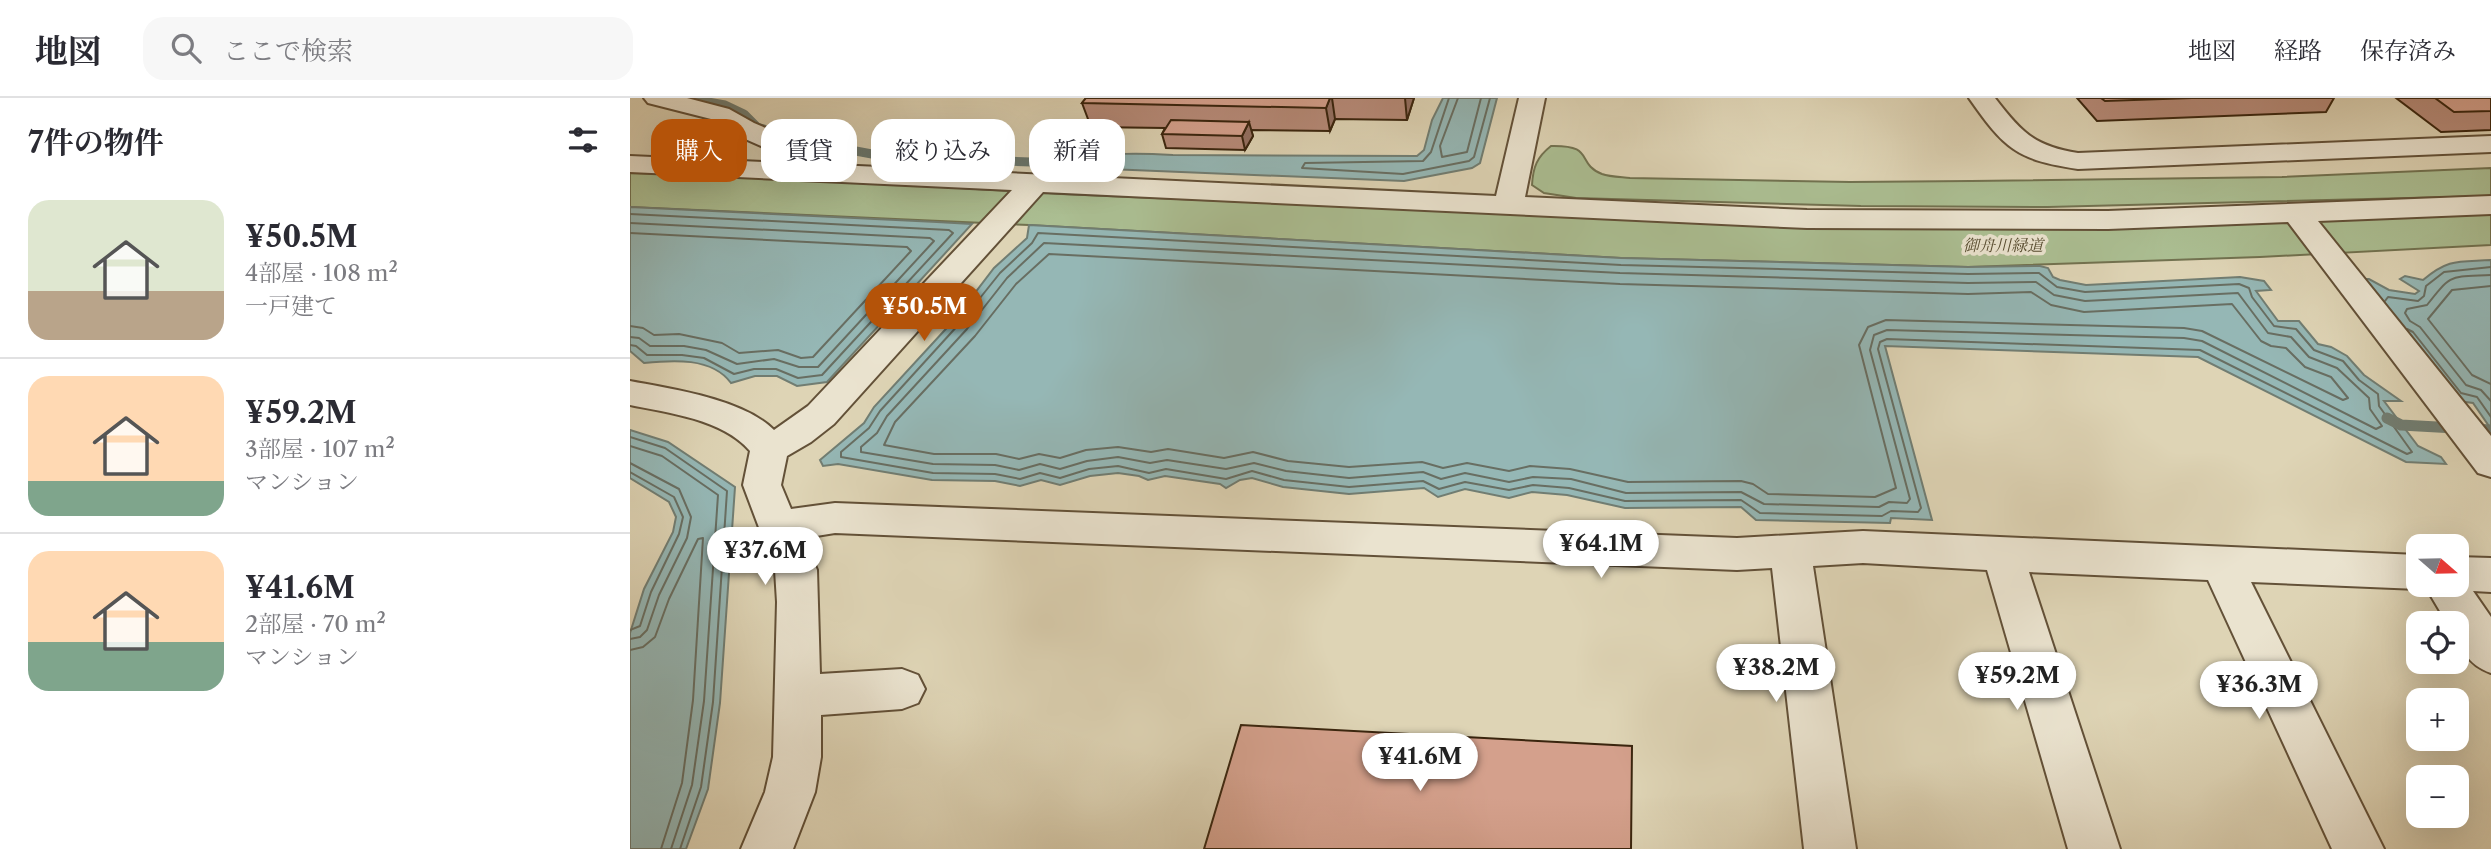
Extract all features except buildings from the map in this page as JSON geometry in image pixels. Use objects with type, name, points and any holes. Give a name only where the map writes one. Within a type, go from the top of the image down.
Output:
[{"type":"street","points":[[657,98],[720,114],[761,136]]},
{"type":"street","points":[[1509,203],[1532,98]]},
{"type":"street","points":[[1982,98],[2019,144],[2043,157],[2078,161],[2491,144]]},
{"type":"street","points":[[630,164],[761,170]]},
{"type":"street","points":[[857,174],[1820,219],[2108,220],[2491,205]]},
{"type":"street","points":[[767,849],[790,792],[797,757],[796,570],[762,485],[769,449],[799,432],[821,415],[1035,183]]},
{"type":"street","points":[[2295,213],[2491,463]]},
{"type":"street","points":[[630,393],[672,401],[728,420],[754,433],[769,449]]},
{"type":"street","points":[[780,526],[835,518],[1737,554],[1863,547],[2406,571]]},
{"type":"street","points":[[1790,550],[1830,849]]},
{"type":"street","points":[[2003,555],[2094,849]]},
{"type":"street","points":[[2221,563],[2358,849]]},
{"type":"street","points":[[2469,574],[2491,575]]},
{"type":"street","points":[[2454,597],[2491,654]]},
{"type":"street","points":[[797,696],[902,689]]},
{"type":"green space","points":[[1551,146],[1574,148],[1594,170],[1602,174],[1630,178],[1971,181],[2282,177],[2491,168],[2491,196],[2048,207],[1861,206],[1576,198],[1544,193],[1532,185],[1537,163]]},
{"type":"green space","name":"御舟川緑道","points":[[630,173],[651,174],[651,182],[747,182],[747,177],[761,177],[761,182],[857,182],[1061,194],[1763,224],[2313,221],[2491,214],[2491,245],[2260,257],[1968,267],[1621,258],[1029,225],[630,207]]},
{"type":"water","points":[[1443,98],[1497,98],[1480,163],[1472,168],[1404,181],[1125,170],[1125,154],[1417,156],[1424,150],[1432,120]]},
{"type":"water","points":[[630,207],[972,224],[827,382],[797,386],[777,376],[755,376],[731,383],[713,368],[703,364],[679,361],[644,363],[630,351]]},
{"type":"water","points":[[1029,225],[1621,258],[1968,267],[2040,266],[2048,268],[2053,277],[2060,280],[2086,285],[2240,277],[2264,281],[2271,290],[2256,291],[2278,321],[2299,321],[2318,344],[2331,347],[2347,356],[2364,375],[2401,401],[2384,401],[2418,446],[2441,457],[2446,464],[2406,462],[2198,357],[1885,346],[1932,520],[1891,518],[1890,523],[1756,520],[1741,507],[1625,508],[1567,495],[1532,492],[1509,498],[1465,489],[1438,497],[1424,488],[1349,494],[1283,487],[1252,478],[1240,480],[1226,488],[1220,484],[1165,476],[1148,480],[1118,473],[1090,476],[1060,485],[1041,480],[1020,486],[995,481],[932,480],[838,464],[823,466],[820,460],[864,423],[874,407],[955,319],[994,268],[1027,238]]},
{"type":"water","points":[[2491,260],[2491,429],[2473,403],[2458,401],[2359,279],[2369,279],[2389,290],[2415,294],[2419,291],[2400,279],[2405,276],[2423,280],[2448,265],[2462,261]]},
{"type":"water","points":[[630,430],[668,442],[735,487],[720,703],[708,789],[686,849],[630,849],[630,633],[644,589],[673,532],[676,517],[669,502],[630,478]]},
{"type":"waterway","points":[[686,98],[725,105],[744,114],[757,127],[802,141],[888,157],[1029,162]]},
{"type":"waterway","points":[[877,311],[970,319]]},
{"type":"waterway","points":[[2387,418],[2401,425],[2491,430]]}]
